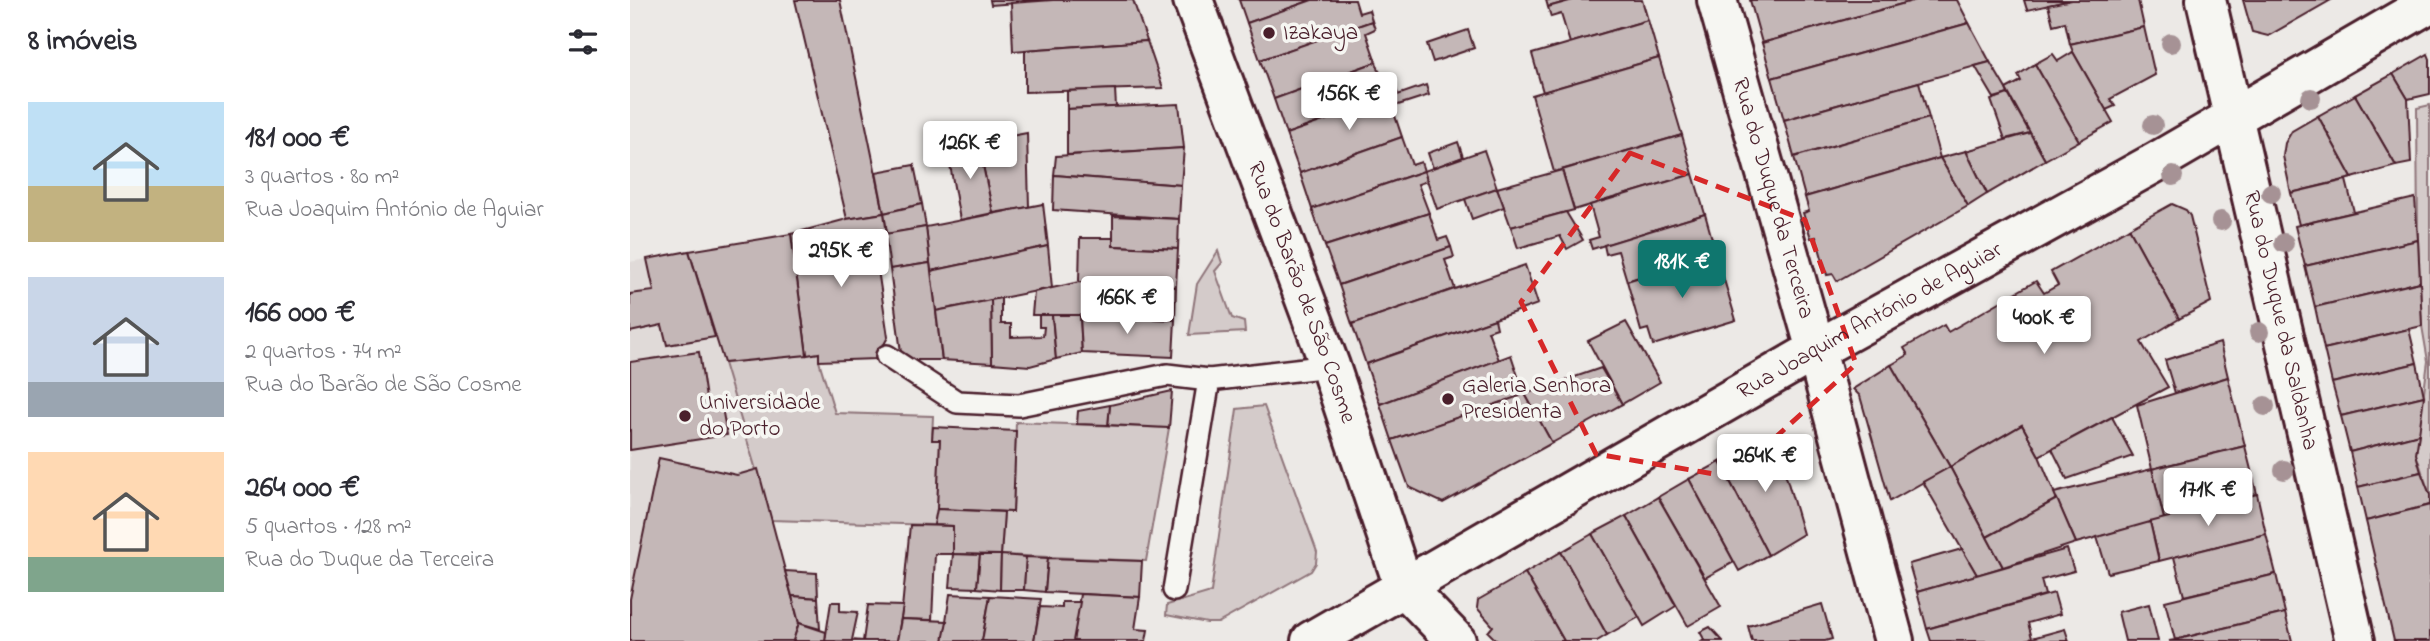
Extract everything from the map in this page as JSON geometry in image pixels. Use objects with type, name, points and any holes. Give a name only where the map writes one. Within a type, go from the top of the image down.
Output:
[{"type":"street","name":"Rua do Barão de São Cosme","points":[[1194,0],[1330,366],[1404,587]]},
{"type":"street","name":"Rua do Duque da Terceira","points":[[1717,0],[1816,350],[1894,641]]},
{"type":"street","name":"Rua do Duque da Saldanha","points":[[2206,0],[2355,641]]},
{"type":"street","name":"Rua Joaquim António de Aguiar","points":[[1311,641],[1816,350],[2158,161],[2430,3]]},
{"type":"street","points":[[1404,587],[1456,641]]},
{"type":"lane","points":[[887,356],[957,402],[1019,405],[1167,375],[1209,380],[1330,366]]},
{"type":"lane","points":[[1174,590],[1209,380]]},
{"type":"highlighted area","points":[[1630,153],[1805,220],[1856,364],[1732,477],[1596,454],[1521,302]]},
{"type":"shaded area","points":[[2430,105],[2430,495],[2416,454],[2428,361],[2422,326],[2418,240],[2417,108]]},
{"type":"shaded area","name":"Universidade do Porto","points":[[689,251],[758,469],[630,641],[630,262]]},
{"type":"shaded area","points":[[1218,251],[1222,263],[1215,271],[1232,318],[1244,322],[1245,332],[1189,335],[1197,284]]},
{"type":"shaded area","points":[[819,353],[835,413],[933,416],[932,439],[940,440],[934,525],[771,520],[724,363]]},
{"type":"shaded area","points":[[1264,406],[1317,552],[1316,563],[1311,571],[1218,623],[1166,615],[1167,605],[1211,592],[1237,409]]},
{"type":"shaded area","points":[[1016,422],[1169,428],[1146,561],[1001,555],[1004,512],[1013,512]]},
{"type":"building","points":[[795,0],[840,0],[884,213],[847,219]]},
{"type":"building","points":[[990,0],[1053,0],[991,5]]},
{"type":"building","points":[[1133,0],[1147,41],[1013,51],[1011,3]]},
{"type":"building","points":[[1239,0],[1312,0],[1247,23]]},
{"type":"building","points":[[1312,0],[1355,0],[1359,13],[1369,10],[1372,21],[1260,60],[1247,23]]},
{"type":"building","points":[[1546,0],[1573,0],[1548,7]]},
{"type":"building","points":[[1573,0],[1642,0],[1648,20],[1570,43],[1561,14],[1551,17],[1548,7]]},
{"type":"building","points":[[1750,0],[1916,0],[1762,43]]},
{"type":"building","points":[[1916,0],[1957,0],[1969,23],[1772,78],[1762,43]]},
{"type":"building","points":[[2024,0],[2072,0],[2027,10]]},
{"type":"building","points":[[2072,0],[2138,0],[2144,27],[2070,44],[2065,22],[2053,25],[2048,5]]},
{"type":"building","points":[[2243,0],[2331,0],[2268,36],[2252,32]]},
{"type":"building","points":[[1648,20],[1659,58],[1543,92],[1532,54]]},
{"type":"building","points":[[1372,21],[1375,29],[1366,33],[1376,62],[1274,99],[1260,60]]},
{"type":"building","points":[[1969,23],[1990,62],[1784,120],[1772,78]]},
{"type":"building","points":[[2144,27],[2155,75],[2110,99],[2115,106],[2106,110],[2070,44]]},
{"type":"building","points":[[1468,30],[1474,48],[1433,62],[1427,44]]},
{"type":"building","points":[[1147,41],[1163,88],[1025,92],[1025,50]]},
{"type":"building","points":[[2073,52],[2113,122],[2079,141],[2035,64],[2053,54],[2058,61]]},
{"type":"building","points":[[2428,54],[2430,94],[2408,99],[2393,74]]},
{"type":"building","points":[[1659,58],[1682,135],[1554,172],[1532,95]]},
{"type":"building","points":[[1376,62],[1386,89],[1395,86],[1398,94],[1286,134],[1274,99]]},
{"type":"building","points":[[1990,62],[2008,94],[1994,98],[1975,66]]},
{"type":"building","points":[[2035,64],[2079,141],[2045,160],[2006,89],[2021,81],[2018,75]]},
{"type":"building","points":[[2393,74],[2408,99],[2411,163],[2396,166],[2355,95]]},
{"type":"building","points":[[1919,82],[1929,118],[1794,157],[1784,120]]},
{"type":"building","points":[[1426,85],[1429,95],[1392,107],[1402,137],[1300,173],[1286,134]]},
{"type":"building","points":[[1115,89],[1116,107],[1067,109],[1067,91]]},
{"type":"building","points":[[2008,94],[2030,133],[2005,139],[1991,100]]},
{"type":"building","points":[[2355,95],[2396,166],[2352,178],[2318,116]]},
{"type":"building","points":[[1179,104],[1184,148],[1067,155],[1067,109]]},
{"type":"building","points":[[2318,116],[2352,178],[2291,193],[2283,156],[2285,143],[2292,131]]},
{"type":"building","points":[[1929,118],[1940,158],[1805,197],[1794,157]]},
{"type":"building","points":[[1027,133],[1029,207],[993,213],[978,142]]},
{"type":"building","points":[[2030,133],[2045,160],[1987,194],[1966,151]]},
{"type":"building","points":[[1682,135],[1693,174],[1574,210],[1562,170]]},
{"type":"building","points":[[1402,137],[1412,165],[1421,162],[1424,171],[1312,209],[1300,173]]},
{"type":"building","points":[[978,142],[993,213],[960,220],[947,148]]},
{"type":"building","points":[[1458,142],[1463,157],[1433,168],[1428,153]]},
{"type":"building","points":[[1184,148],[1181,185],[1054,175],[1056,156]]},
{"type":"building","points":[[1484,150],[1497,188],[1437,209],[1424,171]]},
{"type":"building","points":[[1966,151],[1987,194],[1968,206],[1940,158]]},
{"type":"building","points":[[1940,158],[1968,206],[1837,281],[1833,274],[1827,275],[1816,237],[1811,238],[1803,213],[1809,211],[1805,197]]},
{"type":"building","points":[[914,165],[922,204],[884,213],[876,172]]},
{"type":"building","points":[[1562,170],[1574,210],[1511,227],[1497,188]]},
{"type":"building","points":[[1424,171],[1427,181],[1418,184],[1429,213],[1325,246],[1312,209]]},
{"type":"building","points":[[1693,174],[1705,214],[1592,249],[1589,240],[1599,237],[1590,205]]},
{"type":"building","points":[[1054,175],[1181,185],[1179,219],[1053,210]]},
{"type":"building","points":[[2346,180],[2354,212],[2299,225],[2291,193]]},
{"type":"building","points":[[1497,188],[1504,207],[1472,219],[1465,199]]},
{"type":"building","points":[[2415,198],[2418,240],[2305,266],[2295,226]]},
{"type":"building","points":[[922,204],[926,227],[887,234],[884,213]]},
{"type":"building","points":[[1043,204],[1048,246],[931,271],[926,227]]},
{"type":"building","points":[[2172,204],[2186,210],[2190,216],[2211,302],[2179,319],[2129,228]]},
{"type":"building","points":[[1566,212],[1583,240],[1567,249],[1560,236],[1518,248],[1511,227]]},
{"type":"building","points":[[884,213],[887,234],[873,236],[888,337],[876,359],[819,361],[819,353],[807,355],[791,234],[847,219]]},
{"type":"building","points":[[1429,213],[1438,240],[1447,237],[1451,247],[1339,285],[1325,246]]},
{"type":"building","points":[[1705,214],[1716,253],[1627,281],[1618,251],[1606,254],[1604,245]]},
{"type":"building","points":[[1113,216],[1179,219],[1178,249],[1113,246]]},
{"type":"building","points":[[926,227],[930,263],[890,269],[885,234]]},
{"type":"building","points":[[2129,228],[2179,319],[2141,342],[2168,387],[2039,456],[2022,425],[1950,467],[1891,365],[1908,355],[1904,348],[1944,325],[1948,332],[2036,281],[2044,293],[2058,285],[2051,272]]},
{"type":"building","points":[[791,234],[807,355],[724,363],[689,251]]},
{"type":"building","points":[[1080,238],[1113,238],[1113,246],[1178,249],[1176,287],[1079,282]]},
{"type":"building","points":[[2418,240],[2420,282],[2315,307],[2305,266]]},
{"type":"building","points":[[1048,246],[1052,288],[936,311],[931,271]]},
{"type":"building","points":[[1451,247],[1454,257],[1445,260],[1455,289],[1352,324],[1339,285]]},
{"type":"building","points":[[689,251],[715,337],[667,345],[662,325],[630,332],[630,294],[654,291],[647,259]]},
{"type":"building","points":[[1716,253],[1736,320],[1653,345],[1648,329],[1641,331],[1627,281]]},
{"type":"building","points":[[930,263],[942,360],[902,360],[890,269]]},
{"type":"building","points":[[1525,265],[1538,304],[1366,364],[1352,324]]},
{"type":"building","points":[[1079,282],[1176,287],[1175,320],[1032,315],[1034,292]]},
{"type":"building","points":[[2420,282],[2422,326],[2324,349],[2315,307]]},
{"type":"building","points":[[1001,298],[1001,324],[1011,324],[1011,337],[1043,336],[1044,327],[1039,327],[1039,315],[1052,315],[1056,359],[1030,366],[992,363],[991,300]]},
{"type":"building","points":[[991,300],[992,363],[942,360],[936,311]]},
{"type":"building","points":[[1052,315],[1080,315],[1082,353],[1056,359]]},
{"type":"building","points":[[1080,315],[1175,320],[1173,357],[1082,353]]},
{"type":"building","points":[[1495,319],[1497,328],[1488,331],[1499,360],[1380,404],[1366,364]]},
{"type":"building","points":[[1626,322],[1660,382],[1622,404],[1588,341]]},
{"type":"building","points":[[2409,329],[2417,363],[2332,383],[2324,349]]},
{"type":"building","points":[[2220,343],[2228,377],[2175,393],[2165,360]]},
{"type":"building","points":[[699,352],[707,405],[721,402],[727,435],[630,450],[630,362]]},
{"type":"building","points":[[1511,355],[1521,385],[1518,386],[1521,396],[1392,440],[1380,404]]},
{"type":"building","points":[[2417,363],[2424,396],[2341,416],[2332,383]]},
{"type":"building","points":[[1891,365],[1950,467],[1890,501],[1860,396],[1853,389]]},
{"type":"building","points":[[1601,368],[1622,404],[1552,443],[1525,394]]},
{"type":"building","points":[[2228,377],[2245,446],[2152,469],[2137,405]]},
{"type":"building","points":[[1172,391],[1169,428],[1108,425],[1110,405]]},
{"type":"building","points":[[1525,394],[1552,443],[1443,503],[1409,487],[1392,440]]},
{"type":"building","points":[[2424,396],[2419,434],[2350,452],[2341,416]]},
{"type":"building","points":[[1110,405],[1108,425],[1077,424],[1078,411]]},
{"type":"building","points":[[2112,417],[2133,456],[2067,479],[2052,449]]},
{"type":"building","points":[[2022,425],[2039,456],[2057,499],[1987,537],[1950,467]]},
{"type":"building","points":[[933,427],[1016,431],[1013,512],[937,509],[940,440],[932,440]]},
{"type":"building","points":[[2419,434],[2416,454],[2421,472],[2358,487],[2350,452]]},
{"type":"building","points":[[1760,441],[1768,443],[1779,452],[1803,534],[1768,555],[1720,462]]},
{"type":"building","points":[[2245,446],[2257,494],[2164,519],[2152,469]]},
{"type":"building","points":[[659,458],[737,475],[758,469],[799,623],[793,641],[630,641],[630,599]]},
{"type":"building","points":[[1720,462],[1768,555],[1739,571],[1689,479]]},
{"type":"building","points":[[1950,467],[2003,567],[1977,575],[1923,482]]},
{"type":"building","points":[[2152,469],[2164,519],[2076,543],[2054,493]]},
{"type":"building","points":[[2421,472],[2430,495],[2430,505],[2366,521],[2358,487]]},
{"type":"building","points":[[1689,479],[1734,562],[1705,578],[1658,497]]},
{"type":"building","points":[[2257,494],[2266,534],[2159,561],[2150,522]]},
{"type":"building","points":[[1658,497],[1721,607],[1688,626],[1626,516]]},
{"type":"building","points":[[2057,499],[2076,543],[2003,567],[1987,537]]},
{"type":"building","points":[[2430,505],[2430,641],[2394,641],[2366,521]]},
{"type":"building","points":[[937,509],[1004,512],[1001,555],[953,554],[953,526],[934,525]]},
{"type":"building","points":[[1626,516],[1676,606],[1644,626],[1592,534]]},
{"type":"building","points":[[2150,522],[2159,561],[2108,573],[2097,537]]},
{"type":"building","points":[[910,525],[953,526],[953,554],[935,554],[932,620],[901,619]]},
{"type":"building","points":[[1592,534],[1639,617],[1607,635],[1561,552]]},
{"type":"building","points":[[2266,534],[2276,574],[2184,596],[2174,557]]},
{"type":"building","points":[[1962,549],[1977,575],[1917,592],[1909,564]]},
{"type":"building","points":[[2067,549],[2074,571],[2041,580],[2045,595],[1927,629],[1917,592]]},
{"type":"building","points":[[1561,552],[1607,635],[1597,641],[1564,641],[1525,573]]},
{"type":"building","points":[[953,554],[980,555],[977,588],[950,587]]},
{"type":"building","points":[[980,555],[1001,555],[1000,590],[977,588]]},
{"type":"building","points":[[1001,555],[1026,557],[1024,590],[1000,590]]},
{"type":"building","points":[[1026,557],[1048,558],[1045,592],[1024,590]]},
{"type":"building","points":[[1048,558],[1142,561],[1140,597],[1045,592]]},
{"type":"building","points":[[785,571],[817,573],[818,598],[792,596]]},
{"type":"building","points":[[1525,573],[1564,641],[1497,641],[1488,632],[1493,626],[1477,608],[1478,600]]},
{"type":"building","points":[[2276,574],[2285,613],[2175,640],[2165,601]]},
{"type":"building","points":[[2054,593],[2060,614],[2028,623],[2032,638],[2023,641],[1931,641],[1927,629]]},
{"type":"building","points":[[950,594],[990,596],[982,641],[943,641]]},
{"type":"building","points":[[1080,594],[1140,597],[1135,629],[1148,630],[1146,641],[1073,641]]},
{"type":"building","points":[[792,596],[818,598],[820,629],[799,623]]},
{"type":"building","points":[[990,596],[1041,599],[1034,641],[982,641]]},
{"type":"building","points":[[831,602],[840,602],[840,611],[858,612],[852,640],[863,641],[825,641]]},
{"type":"building","points":[[1062,602],[1080,602],[1073,641],[1034,641],[1040,607],[1062,608]]},
{"type":"building","points":[[1822,604],[1832,639],[1752,641],[1748,626]]},
{"type":"building","points":[[2149,604],[2158,641],[2125,641],[2118,612]]},
{"type":"building","points":[[868,605],[903,606],[897,641],[863,641]]},
{"type":"building","points":[[2285,613],[2292,641],[2169,641],[2175,640]]},
{"type":"building","points":[[901,619],[947,621],[943,641],[897,641]]},
{"type":"building","points":[[799,623],[826,632],[825,641],[793,641]]},
{"type":"building","points":[[1710,627],[1723,641],[1701,641],[1704,639],[1700,632]]},
{"type":"building","points":[[2065,629],[2069,641],[2023,641],[2032,638]]},
{"type":"place","name":"Izakaya","points":[[1269,33]]},
{"type":"place","name":"Galeria Senhora Presidenta","points":[[1448,399]]},
{"type":"place","name":"Universidade do Porto","points":[[685,416]]}]
